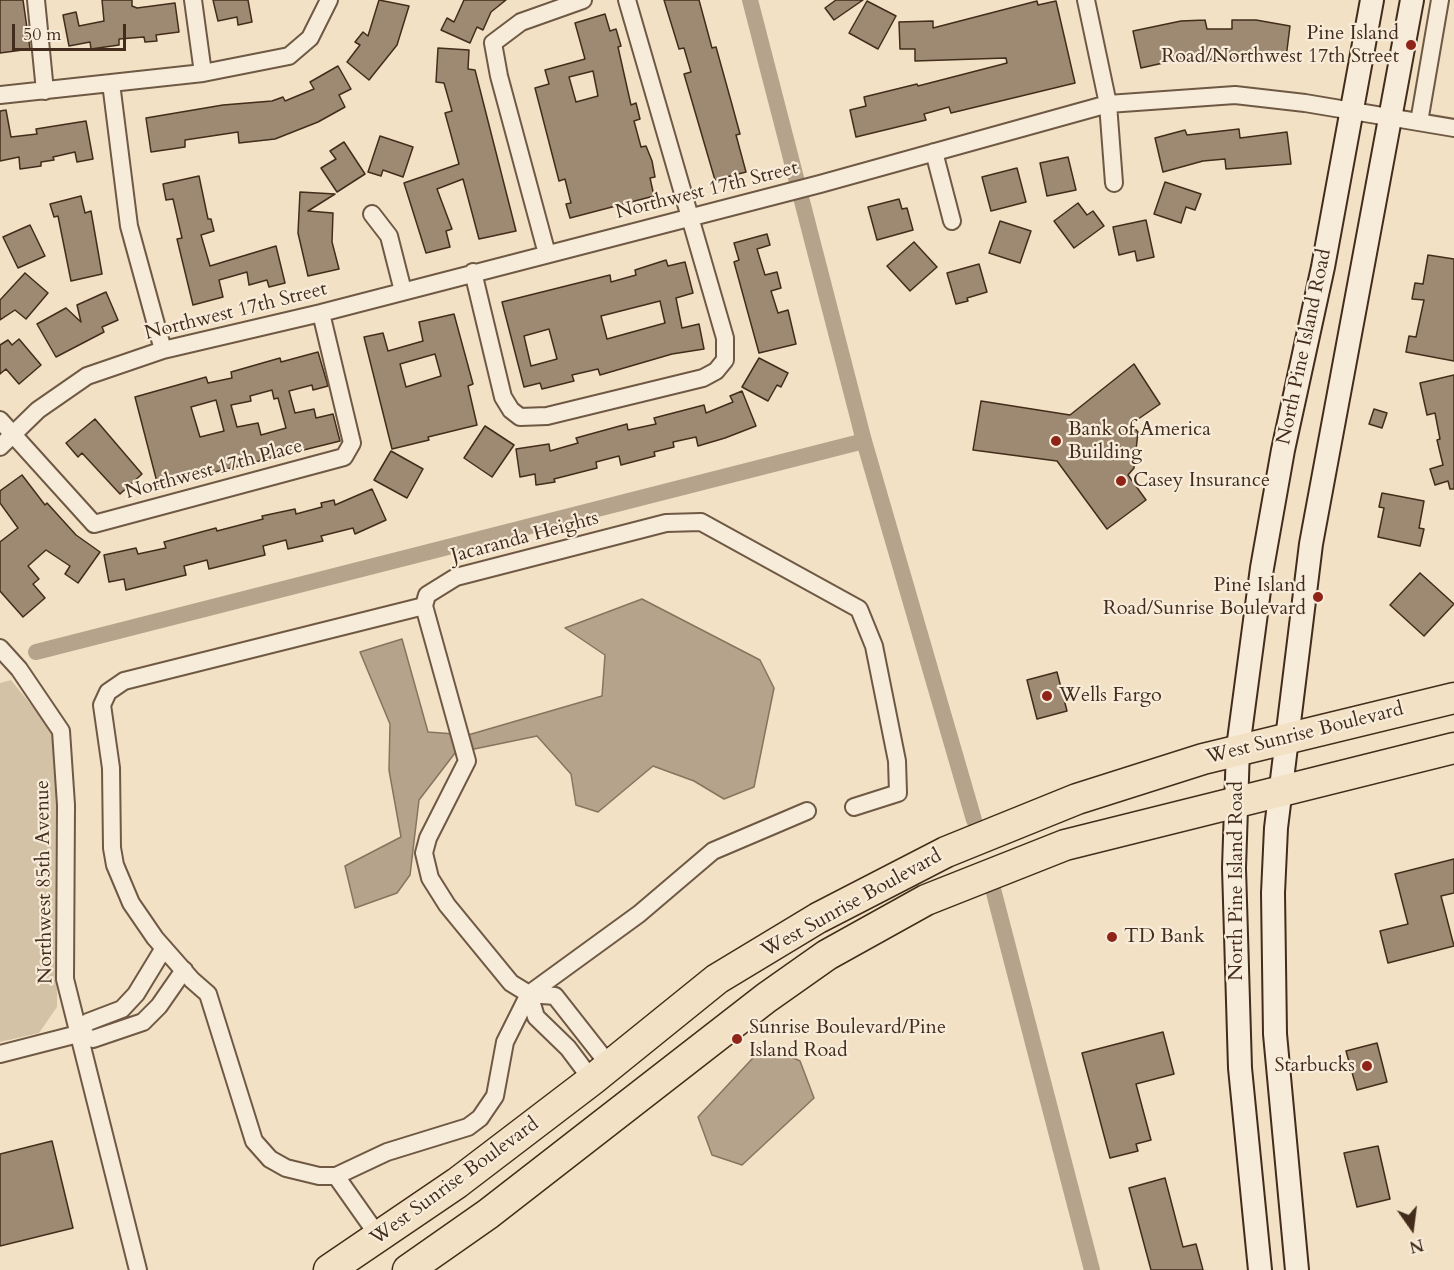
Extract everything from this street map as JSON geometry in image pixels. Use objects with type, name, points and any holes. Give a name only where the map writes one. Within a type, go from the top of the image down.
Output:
[{"type":"highway","name":"West Sunrise Boulevard","points":[[329,1270],[457,1183],[601,1073],[717,979],[818,918],[946,852],[1077,799],[1238,748],[1454,698]]},
{"type":"highway","name":"West Sunrise Boulevard","points":[[408,1270],[488,1214],[775,992],[827,955],[926,900],[1065,845],[1454,748]]},
{"type":"main road","name":"North Pine Island Road","points":[[1260,1270],[1240,1068],[1234,920],[1238,748],[1262,568],[1372,0]]},
{"type":"main road","name":"North Pine Island Road","points":[[1297,1270],[1275,1034],[1273,893],[1280,791],[1311,544],[1412,0]]},
{"type":"street","points":[[36,0],[45,91]]},
{"type":"street","points":[[193,0],[203,73]]},
{"type":"street","points":[[0,95],[203,73],[289,56],[310,38],[329,0]]},
{"type":"street","points":[[547,254],[499,75],[493,43],[521,22],[583,0]]},
{"type":"street","points":[[473,272],[505,401],[511,411],[520,417],[538,418],[703,378],[721,366],[727,353],[725,338],[692,215],[627,0]]},
{"type":"street","points":[[1086,0],[1108,104],[1114,183]]},
{"type":"street","points":[[1419,122],[1440,0]]},
{"type":"street","points":[[111,83],[129,226],[163,350]]},
{"type":"street","name":"Northwest 17th Street","points":[[6,442],[38,410],[87,376],[163,350],[321,313],[692,215],[820,184],[1108,104],[1235,95],[1454,128]]},
{"type":"street","points":[[934,152],[952,221]]},
{"type":"street","points":[[372,214],[389,236],[403,291]]},
{"type":"street","name":"Northwest 17th Place","points":[[6,442],[94,524],[344,457],[352,443],[321,313]]},
{"type":"street","points":[[0,420],[6,442]]},
{"type":"street","name":"Jacaranda Heights","points":[[424,606],[427,594],[456,577],[666,523],[701,522],[859,609],[874,646],[897,761],[898,793],[854,807]]},
{"type":"street","points":[[601,1073],[555,996],[529,994],[511,983],[447,905],[430,878],[424,852],[428,838],[467,761],[424,606],[124,681],[108,692],[102,705],[111,768],[112,848],[115,865],[131,903],[164,948],[208,994],[254,1141],[270,1159],[286,1168],[319,1176],[336,1176],[387,1152],[468,1127],[480,1118],[495,1096],[506,1042],[529,994],[639,914],[713,851],[807,811]]},
{"type":"street","name":"Northwest 85th Avenue","points":[[0,648],[19,669],[61,731],[66,805],[65,979],[138,1270]]},
{"type":"street","points":[[78,1034],[88,1022],[122,1009],[136,994],[164,948]]},
{"type":"street","points":[[0,1054],[78,1034],[93,1038],[143,1022],[159,1006],[184,970]]},
{"type":"street","points":[[529,994],[536,1017],[568,1048],[601,1073]]},
{"type":"street","points":[[336,1176],[379,1237]]},
{"type":"shaded area","points":[[642,599],[760,660],[774,688],[754,787],[724,799],[694,781],[653,766],[598,812],[576,805],[571,774],[537,736],[455,753],[419,800],[410,875],[397,893],[355,908],[345,866],[401,837],[389,770],[390,724],[360,652],[402,639],[428,732],[468,735],[602,696],[605,655],[565,628]]},
{"type":"shaded area","points":[[11,680],[53,732],[58,764],[57,1007],[39,1033],[0,1042],[0,683]]},
{"type":"shaded area","points":[[765,1045],[800,1061],[814,1098],[742,1165],[712,1155],[698,1117]]},
{"type":"building","points":[[0,0],[23,0],[30,49],[0,53]]},
{"type":"building","points":[[102,0],[132,0],[132,6],[137,8],[175,3],[179,32],[156,35],[157,41],[145,42],[144,37],[119,39],[119,45],[91,49],[90,42],[69,46],[63,15],[76,12],[79,26],[104,21]]},
{"type":"building","points":[[213,0],[248,0],[252,22],[238,25],[237,17],[218,21]]},
{"type":"building","points":[[379,0],[409,6],[397,45],[369,80],[347,62],[360,45],[355,42],[363,32],[368,36]]},
{"type":"building","points":[[464,0],[506,0],[491,12],[483,30],[477,27],[470,43],[441,30],[447,18],[454,22]]},
{"type":"building","points":[[664,0],[699,0],[712,48],[716,47],[731,101],[740,134],[736,135],[746,172],[715,180],[684,74],[691,72],[684,48],[679,49]]},
{"type":"building","points":[[836,0],[863,0],[834,20],[825,8]]},
{"type":"building","points":[[867,1],[896,16],[878,49],[849,33]]},
{"type":"building","points":[[1037,1],[1038,5],[1056,1],[1075,83],[951,113],[949,107],[924,114],[926,120],[856,137],[850,110],[866,106],[864,97],[1007,63],[1006,58],[915,61],[915,49],[900,49],[899,22],[933,21],[933,28]]},
{"type":"building","points":[[605,14],[610,31],[616,29],[631,105],[636,103],[640,119],[634,121],[641,147],[646,146],[652,161],[655,177],[650,178],[654,196],[570,218],[566,204],[571,203],[565,179],[559,181],[535,88],[549,84],[545,70],[585,59],[575,23]],"holes":[[[593,71],[598,96],[576,102],[569,77]]]},
{"type":"building","points":[[1205,20],[1207,29],[1232,29],[1232,20],[1256,20],[1290,26],[1286,58],[1249,53],[1250,57],[1195,61],[1194,56],[1141,68],[1133,31],[1181,21]]},
{"type":"building","points":[[438,48],[469,50],[468,69],[475,70],[516,231],[479,239],[463,179],[437,189],[452,229],[446,231],[450,247],[426,253],[404,183],[459,164],[445,113],[452,111],[444,83],[436,82]]},
{"type":"building","points":[[338,66],[351,89],[339,95],[345,107],[318,122],[275,139],[239,143],[238,132],[185,140],[185,147],[151,152],[146,118],[223,105],[272,101],[283,97],[285,101],[314,89],[310,82]]},
{"type":"building","points":[[6,110],[11,137],[37,134],[36,129],[86,121],[93,159],[77,162],[75,152],[53,157],[54,160],[41,162],[41,166],[20,169],[19,157],[0,161],[0,111]]},
{"type":"building","points":[[1239,129],[1240,138],[1287,132],[1291,164],[1226,169],[1225,159],[1203,161],[1163,172],[1155,138],[1185,130],[1187,135]]},
{"type":"building","points":[[380,136],[413,147],[403,177],[383,170],[381,176],[368,172]]},
{"type":"building","points":[[344,142],[365,174],[337,192],[321,168],[336,159],[330,151]]},
{"type":"building","points":[[1068,157],[1076,190],[1047,196],[1040,163]]},
{"type":"building","points":[[1017,168],[1026,202],[991,211],[982,177]]},
{"type":"building","points":[[199,176],[208,219],[211,219],[214,231],[201,235],[210,266],[276,246],[285,283],[269,287],[267,280],[249,285],[247,272],[219,280],[223,297],[193,305],[177,239],[182,238],[173,199],[166,200],[163,184]]},
{"type":"building","points":[[1165,182],[1201,194],[1195,210],[1186,207],[1181,223],[1154,214]]},
{"type":"building","points":[[300,192],[335,194],[308,211],[333,213],[332,242],[339,269],[308,276],[298,233]]},
{"type":"building","points":[[81,196],[85,213],[91,211],[102,274],[71,281],[58,216],[54,217],[50,204]]},
{"type":"building","points":[[899,199],[902,209],[907,208],[913,230],[877,240],[868,207]]},
{"type":"building","points":[[1078,203],[1087,215],[1093,211],[1104,226],[1074,248],[1054,221]]},
{"type":"building","points":[[1146,220],[1154,257],[1137,261],[1135,251],[1119,255],[1113,227]]},
{"type":"building","points":[[1000,221],[1031,231],[1020,263],[989,253]]},
{"type":"building","points":[[30,225],[45,256],[18,268],[3,237]]},
{"type":"building","points":[[767,234],[770,245],[757,249],[765,275],[777,272],[781,288],[771,291],[778,313],[788,310],[796,344],[759,353],[734,262],[739,260],[734,243]]},
{"type":"building","points":[[914,242],[937,267],[910,291],[887,266]]},
{"type":"building","points":[[1428,255],[1454,259],[1454,361],[1406,352],[1409,336],[1416,337],[1424,300],[1412,299],[1415,283],[1423,284]]},
{"type":"building","points":[[666,260],[668,266],[685,262],[693,293],[676,298],[682,328],[699,324],[704,349],[672,354],[600,375],[598,369],[572,375],[574,381],[542,389],[540,383],[524,387],[502,302],[610,275],[611,282],[636,275],[635,270]],"holes":[[[660,301],[665,323],[607,339],[601,316]],[[549,329],[557,359],[531,366],[524,336]]]},
{"type":"building","points":[[979,264],[987,292],[956,304],[947,273]]},
{"type":"building","points":[[25,273],[48,293],[26,319],[15,310],[0,320],[0,300]]},
{"type":"building","points":[[106,292],[118,320],[102,327],[104,332],[56,357],[37,324],[66,308],[81,322],[77,305]]},
{"type":"building","points":[[454,314],[473,384],[468,386],[477,425],[392,449],[364,337],[383,333],[388,351],[423,341],[419,322]],"holes":[[[435,354],[441,376],[406,387],[400,364]]]},
{"type":"building","points":[[19,339],[41,365],[19,384],[6,369],[0,374],[0,345],[8,340],[12,345]]},
{"type":"building","points":[[318,352],[328,386],[313,390],[312,385],[289,391],[295,413],[314,409],[316,418],[333,414],[340,441],[158,486],[135,397],[206,377],[208,383],[232,378],[231,372],[280,358],[281,362]],"holes":[[[272,390],[274,399],[278,398],[286,428],[261,435],[258,423],[237,427],[231,405],[251,401],[250,396]],[[216,400],[224,431],[200,437],[191,407]]]},
{"type":"building","points":[[759,358],[788,373],[781,387],[777,385],[768,401],[742,387]]},
{"type":"building","name":"Bank of America Building","points":[[1134,364],[1160,404],[1131,424],[1138,432],[1134,468],[1128,475],[1146,500],[1107,529],[1057,461],[973,450],[981,401],[1070,415]]},
{"type":"building","points":[[1454,375],[1454,489],[1450,489],[1448,481],[1435,485],[1430,469],[1443,465],[1437,440],[1440,439],[1435,413],[1427,415],[1420,383]]},
{"type":"building","points":[[742,391],[756,426],[698,446],[696,437],[673,442],[674,447],[654,452],[655,456],[621,465],[619,456],[596,462],[597,468],[554,479],[555,482],[536,485],[535,474],[520,477],[516,449],[549,444],[550,451],[578,443],[576,438],[627,424],[628,430],[656,424],[654,418],[704,405],[706,413],[733,402],[730,396]]},
{"type":"building","points":[[1374,409],[1387,413],[1382,428],[1369,424]]},
{"type":"building","points":[[95,419],[142,474],[120,494],[82,453],[78,457],[66,443]]},
{"type":"building","points":[[485,426],[514,445],[492,477],[464,458]]},
{"type":"building","points":[[391,451],[423,469],[407,498],[374,480]]},
{"type":"building","points":[[22,475],[45,505],[47,503],[76,535],[100,552],[78,583],[65,574],[70,566],[46,550],[28,566],[39,579],[33,584],[45,598],[23,617],[0,591],[0,542],[18,528],[0,503],[0,491]]},
{"type":"building","points":[[372,489],[386,520],[355,534],[353,528],[321,536],[323,541],[288,549],[286,540],[263,546],[265,555],[209,569],[207,560],[184,566],[186,575],[126,590],[124,579],[109,582],[104,555],[136,548],[138,554],[166,548],[164,542],[216,528],[217,531],[263,519],[262,516],[295,509],[296,514],[322,507],[321,503],[334,500],[335,505]]},
{"type":"building","points":[[1382,493],[1424,501],[1419,528],[1424,529],[1420,546],[1378,537],[1384,508],[1379,507]]},
{"type":"building","points":[[1420,573],[1454,604],[1424,636],[1390,605]]},
{"type":"building","name":"Wells Fargo","points":[[1057,672],[1067,711],[1037,719],[1027,680]]},
{"type":"building","points":[[1454,859],[1454,893],[1441,896],[1454,946],[1388,963],[1380,931],[1408,924],[1395,874]]},
{"type":"building","points":[[1163,1032],[1174,1074],[1136,1084],[1151,1140],[1136,1144],[1138,1151],[1110,1158],[1082,1053]]},
{"type":"building","name":"Starbucks","points":[[1377,1043],[1387,1082],[1357,1090],[1346,1051]]},
{"type":"building","points":[[52,1141],[73,1228],[0,1246],[0,1154]]},
{"type":"building","points":[[1378,1146],[1390,1199],[1357,1207],[1344,1153]]},
{"type":"building","points":[[1165,1178],[1183,1247],[1196,1244],[1203,1270],[1151,1270],[1129,1188]]},
{"type":"waterway","points":[[750,0],[864,441],[974,820]]},
{"type":"waterway","points":[[36,652],[864,441]]},
{"type":"waterway","points":[[993,889],[1092,1270]]},
{"type":"place","name":"Pine Island Road/Northwest 17th Street","points":[[1411,45]]},
{"type":"place","name":"Bank of America Building","points":[[1056,441]]},
{"type":"place","name":"Casey Insurance","points":[[1121,481]]},
{"type":"place","name":"Pine Island Road/Sunrise Boulevard","points":[[1318,597]]},
{"type":"place","name":"Wells Fargo","points":[[1047,696]]},
{"type":"place","name":"TD Bank","points":[[1112,937]]},
{"type":"place","name":"Sunrise Boulevard/Pine Island Road","points":[[737,1039]]},
{"type":"place","name":"Starbucks","points":[[1367,1066]]}]
